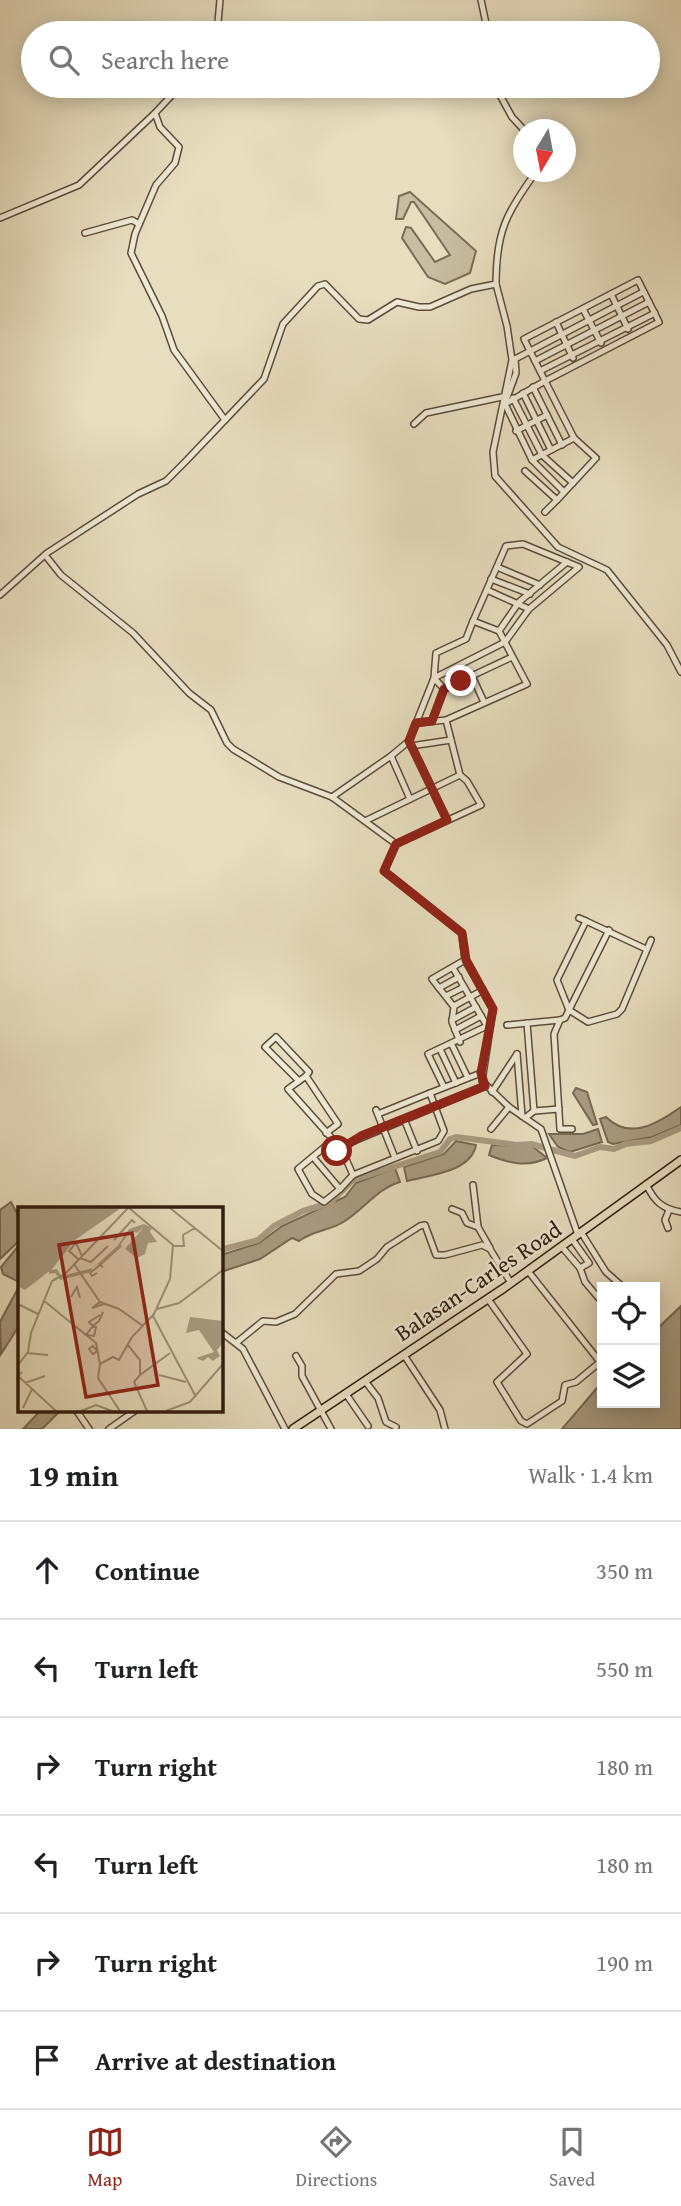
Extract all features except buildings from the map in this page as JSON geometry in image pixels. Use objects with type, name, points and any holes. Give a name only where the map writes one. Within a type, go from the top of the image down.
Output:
[{"type":"main road","name":"Balasan-Carles Road","points":[[293,1429],[488,1299],[681,1160]]},
{"type":"street","points":[[218,21],[220,0]]},
{"type":"street","points":[[481,0],[485,21]]},
{"type":"street","points":[[0,218],[79,185],[169,98]]},
{"type":"street","points":[[502,98],[514,119]]},
{"type":"street","points":[[155,113],[160,127],[180,147],[179,154],[176,163],[156,185],[139,224],[131,253],[162,316],[174,350],[225,420]]},
{"type":"street","points":[[529,182],[516,199],[503,225],[496,284],[513,360],[493,452],[495,476],[558,547],[607,570],[667,645],[681,673]]},
{"type":"street","points":[[85,233],[132,220],[139,224]]},
{"type":"street","points":[[414,424],[426,413],[513,398],[523,393],[533,387],[545,381],[604,349],[659,322],[638,280],[524,339],[545,381],[575,438],[596,458],[545,512]]},
{"type":"street","points":[[0,595],[45,555],[138,494],[166,481],[264,379],[283,324],[321,284],[329,287],[359,319],[368,320],[397,302],[430,307],[471,289],[496,284]]},
{"type":"street","points":[[513,360],[643,292]]},
{"type":"street","points":[[611,294],[631,335]]},
{"type":"street","points":[[535,361],[649,302]]},
{"type":"street","points":[[583,309],[604,349]]},
{"type":"street","points":[[540,371],[654,313]]},
{"type":"street","points":[[556,322],[576,364]]},
{"type":"street","points":[[533,387],[562,445]]},
{"type":"street","points":[[523,393],[551,450]]},
{"type":"street","points":[[513,398],[542,455],[573,483]]},
{"type":"street","points":[[503,401],[531,460],[565,492]]},
{"type":"street","points":[[516,431],[547,415]]},
{"type":"street","points":[[531,460],[575,438]]},
{"type":"street","points":[[525,471],[557,500]]},
{"type":"street","points":[[447,820],[410,743],[434,678],[436,653],[466,639],[506,546],[523,544],[579,567]]},
{"type":"street","points":[[45,555],[61,575],[133,633],[189,693],[211,710],[227,743],[279,777],[332,797],[396,844]]},
{"type":"street","points":[[434,678],[505,642],[528,609],[586,561]]},
{"type":"street","points":[[499,631],[519,603],[567,562]]},
{"type":"street","points":[[496,568],[540,585]]},
{"type":"street","points":[[491,579],[530,594]]},
{"type":"street","points":[[487,590],[528,609]]},
{"type":"street","points":[[416,723],[446,720],[527,684],[499,631],[473,621]]},
{"type":"street","points":[[432,721],[444,689],[512,657]]},
{"type":"street","points":[[477,658],[484,670]]},
{"type":"street","points":[[472,676],[484,702]]},
{"type":"street","points":[[434,678],[444,689]]},
{"type":"street","points":[[446,720],[460,775],[467,781],[481,805],[396,844],[384,871],[462,933],[466,960],[493,1009],[481,1073],[485,1086],[541,1129],[577,1236],[589,1263],[580,1268]]},
{"type":"street","points":[[332,797],[410,743],[451,740]]},
{"type":"street","points":[[391,756],[410,799]]},
{"type":"street","points":[[365,821],[460,775]]},
{"type":"street","points":[[579,918],[646,949]]},
{"type":"street","points":[[586,921],[557,979],[569,1010],[589,1022],[617,1014],[622,1009],[651,940]]},
{"type":"street","points":[[572,1129],[560,1129],[554,1034],[609,930]]},
{"type":"street","points":[[460,1042],[452,1020],[454,1006],[432,979],[466,960]]},
{"type":"street","points":[[444,1087],[428,1054],[460,1042],[487,1026],[453,968]]},
{"type":"street","points":[[439,988],[459,977]]},
{"type":"street","points":[[446,996],[464,987]]},
{"type":"street","points":[[454,1006],[483,990]]},
{"type":"street","points":[[452,1020],[476,1007]]},
{"type":"street","points":[[455,1030],[481,1016]]},
{"type":"street","points":[[508,1025],[560,1020]]},
{"type":"street","points":[[527,1023],[534,1111]]},
{"type":"street","points":[[299,1081],[265,1047],[276,1037],[309,1072],[306,1076],[299,1081],[289,1088],[338,1145],[353,1175]]},
{"type":"street","points":[[452,1045],[467,1076]]},
{"type":"street","points":[[440,1049],[456,1083]]},
{"type":"street","points":[[517,1054],[530,1053]]},
{"type":"street","points":[[492,1092],[517,1054]]},
{"type":"street","points":[[517,1054],[523,1117]]},
{"type":"street","points":[[395,1158],[377,1112],[481,1073]]},
{"type":"street","points":[[306,1076],[338,1124],[326,1133]]},
{"type":"street","points":[[430,1093],[435,1105],[444,1130],[438,1141],[353,1175],[324,1202],[312,1194],[298,1169],[313,1157],[338,1145],[435,1105],[485,1086]]},
{"type":"street","points":[[491,1129],[509,1107]]},
{"type":"street","points":[[523,1117],[534,1111],[559,1109]]},
{"type":"street","points":[[404,1119],[417,1150]]},
{"type":"street","points":[[313,1157],[340,1189]]},
{"type":"street","points":[[646,1184],[652,1197],[669,1210],[681,1212]]},
{"type":"street","points":[[473,1185],[478,1227],[511,1283]]},
{"type":"street","points":[[459,1212],[476,1205]]},
{"type":"street","points":[[452,1209],[459,1212],[467,1223],[478,1227]]},
{"type":"street","points":[[668,1228],[665,1220],[669,1210]]},
{"type":"street","points":[[236,1343],[262,1321],[276,1322],[295,1314],[336,1274],[359,1271],[377,1259],[387,1247],[420,1226],[425,1225],[436,1255],[482,1245],[490,1249]]},
{"type":"street","points":[[577,1236],[617,1282]]},
{"type":"street","points":[[562,1247],[580,1268],[585,1282],[597,1296]]},
{"type":"street","points":[[488,1299],[527,1354],[498,1382],[520,1421],[527,1424],[562,1401],[565,1385],[576,1382],[600,1362],[528,1271]]},
{"type":"street","points":[[222,1332],[236,1343],[247,1357],[259,1385],[271,1399],[285,1429]]},
{"type":"street","points":[[404,1355],[440,1410],[445,1429]]},
{"type":"street","points":[[296,1356],[320,1411],[331,1429]]},
{"type":"street","points":[[365,1381],[379,1398],[386,1422],[396,1427]]},
{"type":"street","points":[[346,1394],[368,1426]]},
{"type":"street","points":[[77,1412],[89,1429]]},
{"type":"street","points":[[109,1429],[133,1412]]},
{"type":"shaded area","points":[[410,192],[476,251],[470,273],[445,284],[428,277],[402,238],[406,227],[411,228],[435,262],[450,255],[414,202],[411,202],[403,219],[396,219],[399,196]]},
{"type":"shaded area","points":[[576,1088],[587,1092],[597,1124],[593,1125],[573,1093]]},
{"type":"shaded area","points":[[681,1107],[681,1125],[652,1137],[613,1144],[608,1142],[600,1119],[606,1117],[615,1124],[634,1129],[653,1124]]},
{"type":"shaded area","points":[[598,1129],[602,1142],[570,1152],[558,1147],[549,1134],[583,1134]]},
{"type":"shaded area","points":[[456,1141],[476,1145],[473,1154],[466,1161],[448,1171],[407,1181],[404,1167],[444,1154]]},
{"type":"shaded area","points":[[492,1145],[532,1146],[547,1158],[525,1164],[510,1162],[489,1155]]},
{"type":"shaded area","points":[[395,1168],[400,1182],[385,1189],[334,1227],[299,1241],[292,1238],[260,1259],[222,1272],[222,1255],[259,1243],[282,1226],[345,1197],[356,1183]]},
{"type":"shaded area","points":[[11,1202],[18,1215],[18,1242],[0,1259],[0,1210]]},
{"type":"shaded area","points":[[18,1246],[18,1282],[3,1274],[1,1267]]},
{"type":"shaded area","points":[[18,1288],[18,1328],[1,1354],[0,1322]]},
{"type":"shaded area","points":[[681,1306],[681,1429],[562,1429],[597,1388],[597,1408],[660,1408],[660,1326]]},
{"type":"shaded area","points":[[39,1412],[59,1412],[42,1429],[23,1429]]},
{"type":"waterway","points":[[222,1249],[258,1240],[274,1226],[303,1211],[330,1203],[353,1180],[440,1152],[450,1139],[456,1137],[517,1145],[531,1144],[575,1156],[600,1147],[614,1149],[626,1144],[651,1141],[681,1128]]},
{"type":"route","points":[[337,1151],[341,1151],[342,1146],[361,1136],[485,1086],[481,1073],[493,1009],[466,960],[462,933],[384,871],[396,844],[447,820],[409,741],[416,723],[432,721],[444,689],[461,681]]}]
